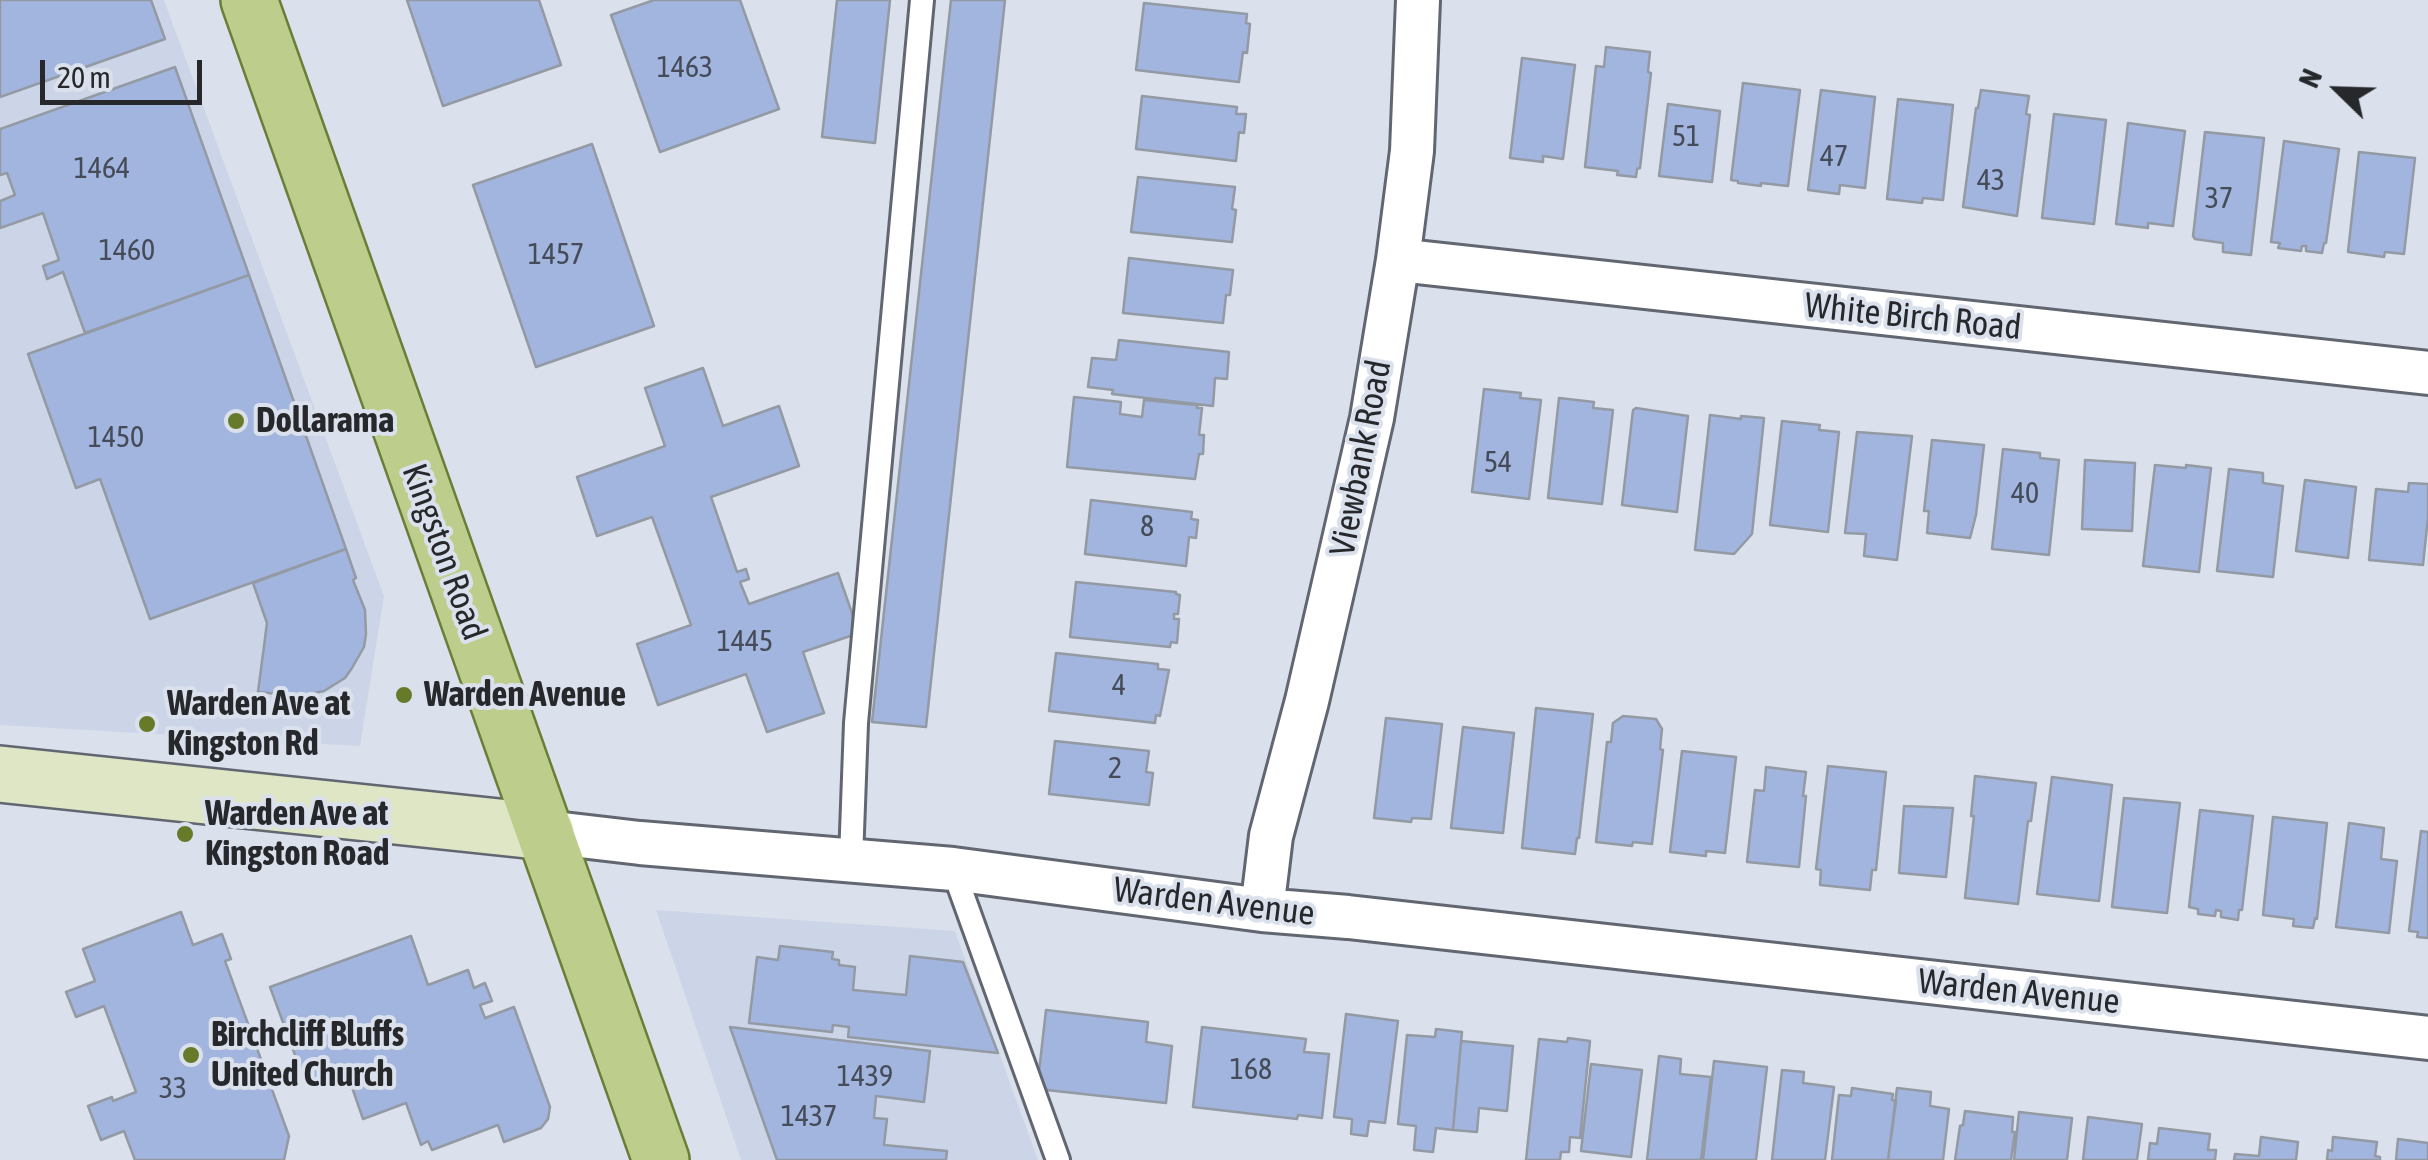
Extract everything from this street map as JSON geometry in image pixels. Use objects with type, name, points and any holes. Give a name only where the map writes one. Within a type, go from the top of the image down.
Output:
[{"type":"main road","name":"Kingston Road","points":[[249,0],[661,1160]]},
{"type":"main road","name":"Warden Avenue","points":[[0,774],[546,832]]},
{"type":"street","name":"Viewbank Road","points":[[1262,910],[1271,836],[1307,700],[1372,418],[1412,151],[1418,0]]},
{"type":"street","name":"White Birch Road","points":[[1398,260],[2428,373]]},
{"type":"street","name":"Warden Avenue","points":[[546,832],[953,868],[1262,910],[2428,1038]]},
{"type":"lane","points":[[851,860],[856,723],[922,0]]},
{"type":"lane","points":[[953,868],[1058,1160]]},
{"type":"shaded area","points":[[0,0],[164,0],[384,596],[360,746],[0,725]]},
{"type":"shaded area","points":[[656,910],[955,931],[1038,1160],[741,1160]]},
{"type":"building","points":[[0,0],[151,0],[165,39],[0,97]]},
{"type":"building","points":[[407,0],[539,0],[561,65],[443,106]]},
{"type":"building","points":[[654,0],[740,0],[779,109],[660,152],[611,15]]},
{"type":"building","points":[[837,0],[890,0],[875,143],[822,137]]},
{"type":"building","points":[[951,0],[1005,0],[926,727],[872,722]]},
{"type":"building","points":[[1144,3],[1247,14],[1247,53],[1243,52],[1239,82],[1136,70]]},
{"type":"building","points":[[1606,47],[1650,52],[1651,73],[1636,177],[1585,167],[1596,66],[1604,67]]},
{"type":"building","points":[[1522,58],[1575,65],[1563,159],[1543,156],[1543,162],[1510,158]]},
{"type":"building","points":[[175,67],[249,275],[85,333],[63,272],[47,279],[43,266],[59,260],[43,213],[0,228],[0,201],[15,195],[7,173],[0,175],[0,129]]},
{"type":"building","points":[[1743,83],[1800,90],[1788,186],[1731,180]]},
{"type":"building","points":[[1821,90],[1875,97],[1865,188],[1840,185],[1839,194],[1808,190]]},
{"type":"building","points":[[1981,90],[2029,96],[2017,216],[1963,207]]},
{"type":"building","points":[[1142,96],[1237,107],[1236,114],[1246,114],[1244,133],[1239,132],[1236,161],[1136,149]]},
{"type":"building","points":[[1898,99],[1953,105],[1943,200],[1923,198],[1922,203],[1887,199]]},
{"type":"building","points":[[1668,104],[1720,111],[1712,182],[1659,176]]},
{"type":"building","points":[[2054,114],[2106,120],[2094,224],[2042,218]]},
{"type":"building","points":[[2128,123],[2185,131],[2173,226],[2116,224]]},
{"type":"building","points":[[2205,132],[2264,138],[2251,255],[2223,252],[2223,243],[2193,236]]},
{"type":"building","points":[[2284,141],[2339,149],[2322,253],[2306,251],[2306,246],[2301,251],[2278,248],[2280,243],[2271,242]]},
{"type":"building","points":[[592,144],[654,326],[536,367],[473,185]]},
{"type":"building","points":[[2359,152],[2415,158],[2404,254],[2385,252],[2384,257],[2348,252]]},
{"type":"building","points":[[1138,177],[1235,187],[1232,242],[1131,232]]},
{"type":"building","points":[[1129,258],[1233,270],[1223,323],[1123,313]]},
{"type":"building","points":[[249,275],[346,549],[150,619],[100,479],[76,488],[28,354]]},
{"type":"building","points":[[1119,340],[1229,352],[1227,379],[1215,378],[1213,406],[1112,394],[1113,390],[1088,387],[1092,358],[1116,360]]},
{"type":"building","points":[[703,368],[723,426],[779,406],[799,466],[711,497],[737,572],[746,569],[749,579],[740,582],[749,604],[838,573],[859,633],[803,652],[824,713],[767,732],[746,674],[658,705],[637,644],[691,625],[652,517],[597,536],[577,477],[665,446],[645,388]]},
{"type":"building","points":[[1484,389],[1521,393],[1520,398],[1541,400],[1529,499],[1472,492]]},
{"type":"building","points":[[1074,397],[1121,402],[1120,414],[1142,417],[1144,400],[1202,408],[1199,435],[1204,435],[1203,454],[1199,454],[1195,479],[1067,467]]},
{"type":"building","points":[[1559,398],[1594,402],[1593,408],[1613,410],[1602,504],[1548,498]]},
{"type":"building","points":[[1636,408],[1688,416],[1677,512],[1622,505]]},
{"type":"building","points":[[1710,415],[1764,418],[1752,534],[1734,554],[1695,550]]},
{"type":"building","points":[[1782,421],[1820,425],[1819,430],[1839,432],[1828,532],[1770,525]]},
{"type":"building","points":[[1857,432],[1912,436],[1897,560],[1864,556],[1866,534],[1845,533]]},
{"type":"building","points":[[1932,440],[1984,445],[1970,538],[1927,533],[1929,511],[1924,511]]},
{"type":"building","points":[[2003,449],[2040,453],[2040,458],[2059,460],[2049,555],[1992,549]]},
{"type":"building","points":[[2085,460],[2135,463],[2132,531],[2082,529]]},
{"type":"building","points":[[2155,465],[2211,468],[2199,572],[2143,566]]},
{"type":"building","points":[[2229,469],[2263,473],[2263,483],[2283,486],[2273,577],[2217,571]]},
{"type":"building","points":[[2305,480],[2356,487],[2348,558],[2296,551]]},
{"type":"building","points":[[2409,483],[2428,484],[2423,565],[2369,560],[2376,489],[2408,492]]},
{"type":"building","points":[[1091,500],[1192,512],[1191,519],[1198,520],[1196,538],[1189,537],[1186,566],[1085,554]]},
{"type":"building","points":[[346,549],[365,610],[364,647],[352,668],[345,678],[324,691],[300,696],[258,692],[267,623],[253,583]]},
{"type":"building","points":[[1076,582],[1176,592],[1180,595],[1178,614],[1174,614],[1174,619],[1179,619],[1177,643],[1171,642],[1170,647],[1070,637]]},
{"type":"building","points":[[1056,653],[1158,664],[1158,669],[1169,670],[1160,716],[1156,715],[1155,723],[1049,711]]},
{"type":"building","points":[[1536,708],[1593,714],[1575,854],[1522,848]]},
{"type":"building","points":[[1623,716],[1656,719],[1662,729],[1652,844],[1596,842],[1607,742],[1611,742],[1613,723]]},
{"type":"building","points":[[1386,718],[1442,724],[1431,819],[1412,818],[1411,822],[1374,818]]},
{"type":"building","points":[[1463,727],[1514,733],[1503,833],[1451,828]]},
{"type":"building","points":[[1055,741],[1149,751],[1146,772],[1153,773],[1149,805],[1049,794]]},
{"type":"building","points":[[1682,751],[1736,757],[1725,853],[1706,851],[1706,856],[1670,852]]},
{"type":"building","points":[[1828,766],[1886,772],[1876,870],[1872,870],[1870,890],[1820,885],[1821,870],[1816,869]]},
{"type":"building","points":[[1766,767],[1806,772],[1799,867],[1747,862],[1755,790],[1764,791]]},
{"type":"building","points":[[1975,776],[2036,783],[2018,904],[1965,898]]},
{"type":"building","points":[[2052,777],[2112,785],[2099,901],[2037,894]]},
{"type":"building","points":[[2124,798],[2180,803],[2167,913],[2112,907]]},
{"type":"building","points":[[1904,806],[1953,808],[1946,877],[1899,873]]},
{"type":"building","points":[[2200,810],[2253,816],[2238,920],[2221,917],[2221,911],[2216,910],[2215,916],[2198,914],[2198,909],[2189,907]]},
{"type":"building","points":[[2273,817],[2327,823],[2313,928],[2293,926],[2294,919],[2263,915]]},
{"type":"building","points":[[2349,823],[2384,828],[2381,859],[2397,861],[2389,933],[2336,927]]},
{"type":"building","points":[[2421,831],[2428,832],[2428,938],[2409,931]]},
{"type":"building","name":"Birchcliff Bluffs United Church","points":[[181,912],[193,945],[222,934],[231,959],[225,961],[289,1136],[284,1160],[135,1160],[124,1131],[101,1140],[88,1106],[136,1092],[104,1006],[76,1017],[66,992],[95,981],[83,949]]},
{"type":"building","points":[[411,936],[428,985],[468,970],[474,988],[485,983],[492,1001],[480,1005],[485,1018],[514,1007],[550,1107],[541,1128],[504,1142],[498,1125],[432,1150],[428,1141],[421,1145],[406,1103],[363,1119],[346,1070],[306,1085],[270,987]]},
{"type":"building","points":[[780,946],[833,952],[832,959],[839,960],[839,965],[855,967],[853,990],[906,995],[910,956],[963,962],[998,1053],[848,1037],[849,1027],[833,1025],[832,1032],[749,1023],[757,957],[778,960]]},
{"type":"building","points":[[1046,1010],[1148,1022],[1146,1042],[1172,1046],[1166,1103],[1037,1089]]},
{"type":"building","points":[[1346,1014],[1398,1021],[1385,1123],[1369,1121],[1367,1136],[1351,1134],[1352,1119],[1334,1117]]},
{"type":"building","points":[[730,1027],[930,1051],[924,1102],[876,1096],[874,1118],[887,1119],[884,1145],[947,1151],[946,1160],[777,1160]]},
{"type":"building","points":[[1202,1027],[1306,1039],[1304,1052],[1329,1054],[1322,1118],[1298,1115],[1297,1119],[1193,1107]]},
{"type":"building","points":[[1436,1029],[1462,1032],[1453,1130],[1436,1128],[1433,1152],[1414,1150],[1416,1126],[1398,1124],[1407,1035],[1435,1037]]},
{"type":"building","points":[[1568,1038],[1590,1041],[1580,1138],[1570,1137],[1569,1152],[1561,1152],[1560,1160],[1526,1160],[1539,1039],[1567,1042]]},
{"type":"building","points":[[1461,1041],[1513,1046],[1507,1111],[1479,1108],[1477,1132],[1453,1130]]},
{"type":"building","points":[[1659,1056],[1681,1059],[1680,1074],[1711,1077],[1701,1160],[1647,1160]]},
{"type":"building","points":[[1714,1061],[1767,1067],[1756,1160],[1703,1160]]},
{"type":"building","points":[[1591,1064],[1642,1070],[1631,1157],[1581,1151]]},
{"type":"building","points":[[1782,1070],[1804,1072],[1803,1083],[1834,1087],[1825,1160],[1772,1160]]},
{"type":"building","points":[[1852,1088],[1893,1094],[1892,1100],[1896,1101],[1888,1160],[1832,1160],[1839,1095],[1851,1096]]},
{"type":"building","points":[[1897,1088],[1931,1092],[1930,1106],[1949,1109],[1943,1160],[1888,1160]]},
{"type":"building","points":[[1965,1111],[2013,1117],[2011,1160],[1955,1160]]},
{"type":"building","points":[[2019,1112],[2072,1118],[2067,1160],[2014,1160]]},
{"type":"building","points":[[2088,1117],[2142,1124],[2137,1160],[2083,1160]]},
{"type":"building","points":[[2159,1128],[2210,1134],[2208,1150],[2216,1150],[2215,1160],[2148,1160],[2150,1143],[2157,1144]]},
{"type":"building","points":[[2261,1137],[2298,1142],[2296,1160],[2234,1160],[2235,1154],[2259,1156]]},
{"type":"building","points":[[2333,1137],[2377,1142],[2375,1156],[2380,1160],[2327,1160]]},
{"type":"building","points":[[2398,1139],[2428,1143],[2428,1160],[2396,1160]]},
{"type":"place","name":"Dollarama","points":[[236,421]]},
{"type":"place","name":"Warden Avenue","points":[[404,695]]},
{"type":"place","name":"Warden Ave at Kingston Rd","points":[[147,724]]},
{"type":"place","name":"Warden Ave at Kingston Road","points":[[185,834]]},
{"type":"place","name":"Birchcliff Bluffs United Church","points":[[191,1055]]}]
